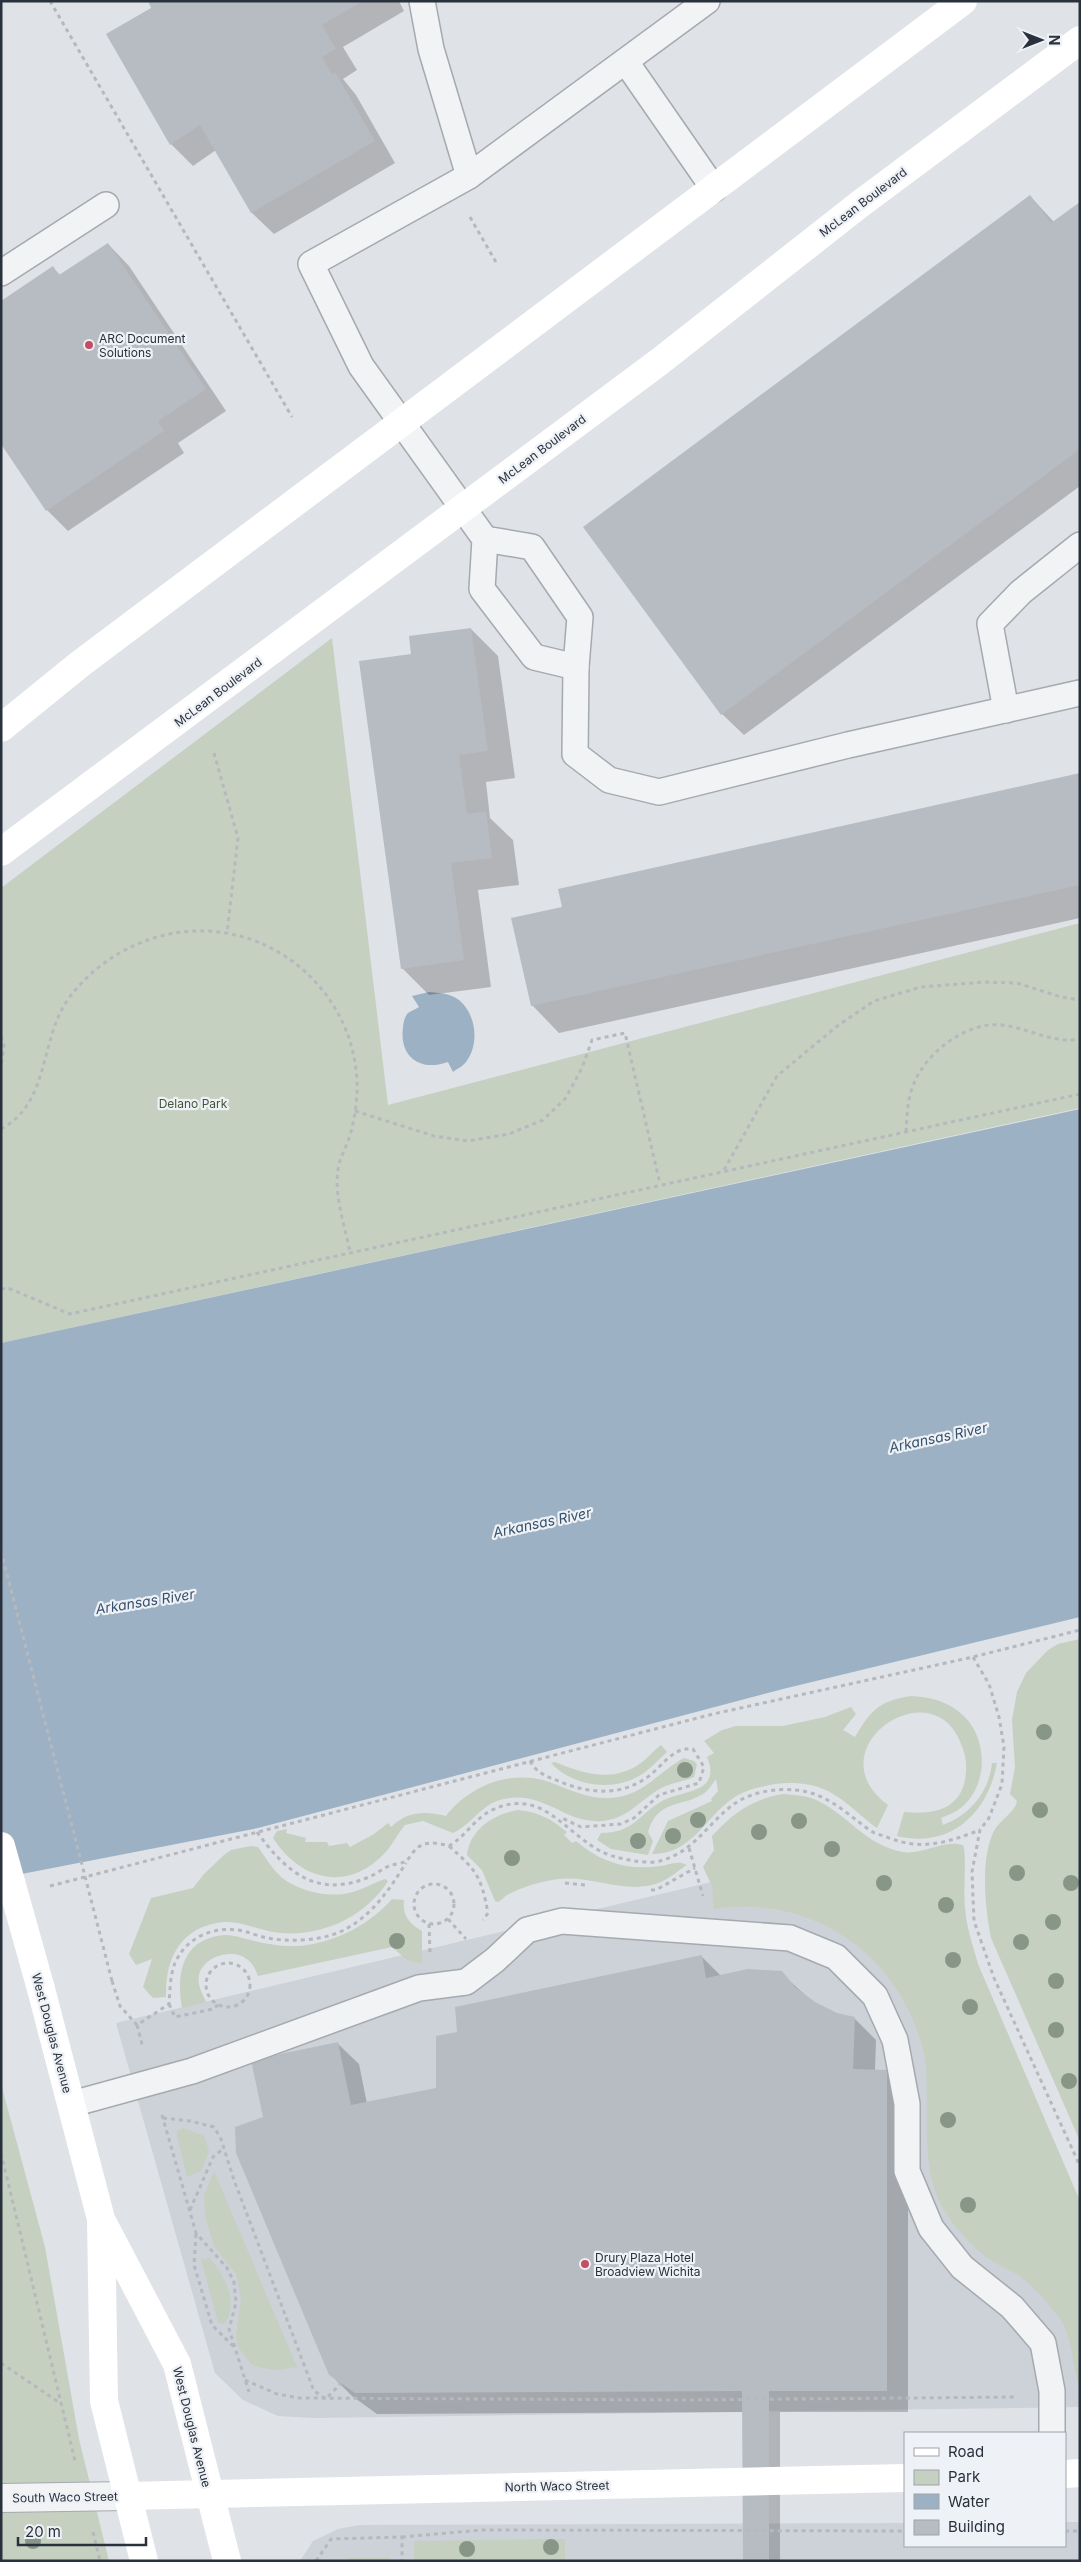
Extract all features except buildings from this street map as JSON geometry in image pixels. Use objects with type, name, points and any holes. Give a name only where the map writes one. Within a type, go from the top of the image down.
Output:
[{"type":"main road","points":[[1,728],[80,664],[963,1]]},
{"type":"main road","name":"McLean Boulevard","points":[[1,852],[659,362],[860,204],[1080,40]]},
{"type":"main road","name":"West Douglas Avenue","points":[[1,1846],[72,2104],[101,2219],[104,2401],[144,2561]]},
{"type":"main road","name":"West Douglas Avenue","points":[[101,2219],[177,2364],[227,2561]]},
{"type":"main road","points":[[1066,2474],[1080,2473]]},
{"type":"main road","name":"North Waco Street","points":[[128,2496],[904,2478]]},
{"type":"street","name":"South Waco Street","points":[[1,2498],[128,2496]]},
{"type":"lane","points":[[422,1],[461,181]]},
{"type":"lane","points":[[576,666],[534,658],[482,589],[485,539],[361,366],[311,264],[461,181],[707,1]]},
{"type":"lane","points":[[626,62],[714,189]]},
{"type":"lane","points":[[1,273],[106,205]]},
{"type":"lane","points":[[485,539],[532,547],[580,617],[576,666],[575,754],[609,780],[659,792],[1080,693]]},
{"type":"lane","points":[[1006,710],[990,624],[1022,592],[1080,545]]},
{"type":"lane","points":[[72,2104],[192,2070],[419,1988],[466,1982],[495,1960],[527,1930],[562,1921],[790,1938],[836,1957],[875,1996],[895,2040],[907,2104],[907,2172],[931,2228],[962,2267],[1012,2307],[1044,2343],[1052,2397],[1052,2432]]},
{"type":"path","points":[[50,1],[292,417]]},
{"type":"path","points":[[461,181],[497,264]]},
{"type":"path","points":[[214,753],[238,838],[227,933]]},
{"type":"path","points":[[1,1129],[22,1112],[34,1095],[42,1072],[49,1038],[68,999],[82,982],[104,964],[131,947],[170,932],[191,930],[227,933],[251,939],[279,952],[304,970],[326,993],[341,1014],[350,1041],[356,1082],[356,1111],[350,1136],[338,1170],[338,1192],[350,1252]]},
{"type":"path","points":[[724,1170],[778,1076],[836,1027],[874,1001],[921,987],[985,982],[1016,983],[1061,997],[1080,1000]]},
{"type":"path","points":[[906,1132],[907,1106],[913,1085],[928,1062],[940,1049],[957,1036],[980,1027],[1000,1024],[1022,1028],[1041,1036],[1061,1041],[1080,1038]]},
{"type":"path","points":[[356,1111],[434,1136],[468,1141],[509,1134],[544,1120],[565,1099],[582,1068],[592,1040],[625,1034],[660,1184]]},
{"type":"path","points":[[1,1036],[4,1046],[1,1066]]},
{"type":"path","points":[[1,1289],[8,1288],[70,1314],[724,1170],[1080,1094]]},
{"type":"path","points":[[1,1551],[120,2006],[137,2025],[169,2004]]},
{"type":"path","points":[[49,1886],[713,1714],[973,1657],[1080,1630]]},
{"type":"path","points":[[973,1657],[989,1684],[1004,1747],[1002,1784],[989,1818],[980,1830],[972,1872],[974,1921],[981,1946],[1080,2166]]},
{"type":"path","points":[[449,1846],[460,1839],[476,1821],[491,1810],[518,1803],[540,1807],[581,1827],[621,1824],[634,1818],[659,1795],[699,1782],[704,1767],[693,1749],[683,1748],[674,1752],[643,1781],[631,1786],[598,1793],[575,1788],[537,1772],[530,1761]]},
{"type":"path","points":[[555,1815],[594,1848],[618,1858],[640,1861],[660,1861],[689,1848],[735,1803],[759,1793],[782,1789],[797,1790],[826,1798],[870,1831],[907,1845],[922,1846],[957,1839],[980,1830]]},
{"type":"path","points":[[257,1832],[276,1858],[294,1874],[320,1884],[338,1884],[368,1877],[390,1865],[406,1862]]},
{"type":"path","points":[[218,2005],[212,2001],[206,1988],[209,1973],[214,1967],[227,1962],[241,1966],[249,1979],[250,1986],[245,1999],[232,2007],[218,2005],[213,2008],[175,2017],[169,2004],[175,1963],[187,1944],[202,1934],[238,1930],[266,1938],[290,1940],[313,1938],[341,1931],[366,1915],[389,1891],[406,1862],[421,1845],[434,1842],[449,1846],[475,1870],[482,1881],[488,1913],[479,1926]]},
{"type":"path","points":[[689,1848],[705,1903],[703,1931]]},
{"type":"path","points":[[431,1884],[445,1887],[453,1898],[453,1911],[448,1919],[438,1924],[429,1924],[416,1914],[414,1902],[419,1890],[431,1884]]},
{"type":"path","points":[[448,1919],[468,1939],[462,1945]]},
{"type":"path","points":[[429,1924],[430,1954],[438,1954]]},
{"type":"path","points":[[153,2082],[196,2234],[194,2265],[212,2325],[236,2349]]},
{"type":"path","points":[[163,2118],[190,2121],[214,2128],[224,2148],[234,2180],[314,2391],[326,2399]]},
{"type":"path","points":[[190,2210],[213,2157],[224,2148]]},
{"type":"path","points":[[1,2152],[83,2497]]},
{"type":"path","points":[[196,2234],[227,2268],[234,2282],[236,2303],[229,2329],[249,2392]]},
{"type":"path","points":[[1,2363],[60,2403]]},
{"type":"path","points":[[245,2380],[277,2394],[300,2398],[326,2399],[685,2400],[1052,2397]]},
{"type":"path","points":[[326,2399],[341,2383]]},
{"type":"path","points":[[316,2561],[331,2540],[402,2537],[482,2530],[904,2531]]},
{"type":"path","points":[[1066,2531],[1080,2531]]},
{"type":"path","points":[[402,2537],[402,2561]]},
{"type":"shaded area","points":[[762,1870],[887,1910],[1080,2321],[1080,2407],[313,2418],[278,2416],[243,2400],[215,2373],[116,2023]]},
{"type":"shaded area","points":[[1066,2522],[1080,2522],[1080,2561],[300,2561],[313,2541],[338,2529],[360,2525],[904,2523],[904,2547],[1066,2547]]},
{"type":"green space","name":"Delano Park","points":[[332,638],[388,1105],[1080,923],[1080,1108],[1,1343],[1,888]]},
{"type":"green space","points":[[1080,1639],[1080,2141],[991,1938],[987,1912],[985,1869],[994,1831],[1014,1808],[1017,1801],[1010,1794],[1015,1767],[1012,1720],[1017,1692],[1026,1673],[1048,1650],[1058,1644]]},
{"type":"green space","points":[[911,1696],[936,1700],[958,1711],[968,1720],[980,1745],[982,1758],[981,1772],[977,1785],[971,1797],[962,1807],[941,1818],[943,1825],[953,1821],[970,1809],[987,1784],[992,1763],[997,1763],[985,1797],[976,1811],[964,1823],[950,1832],[934,1837],[916,1839],[897,1836],[904,1812],[930,1812],[950,1804],[958,1797],[966,1776],[966,1759],[958,1737],[943,1719],[923,1713],[902,1716],[883,1726],[869,1743],[864,1762],[869,1784],[888,1805],[877,1828],[828,1791],[802,1784],[775,1784],[742,1793],[722,1807],[688,1842],[666,1852],[652,1854],[668,1821],[712,1801],[711,1799],[718,1791],[716,1779],[703,1794],[664,1809],[658,1814],[652,1821],[648,1832],[653,1841],[648,1855],[611,1849],[597,1840],[601,1833],[622,1830],[629,1826],[664,1800],[699,1788],[705,1784],[709,1778],[710,1769],[707,1757],[714,1753],[704,1741],[722,1730],[736,1726],[783,1726],[825,1717],[851,1707],[856,1714],[843,1730],[855,1737],[871,1713],[877,1708],[891,1701]]},
{"type":"green space","points":[[661,1745],[667,1752],[649,1769],[626,1782],[615,1784],[591,1784],[580,1781],[559,1771],[551,1763],[555,1762],[588,1773],[609,1775],[620,1773],[641,1763]]},
{"type":"green space","points":[[684,1758],[697,1764],[694,1777],[662,1788],[632,1809],[611,1820],[588,1820],[576,1817],[529,1799],[500,1800],[481,1811],[453,1833],[423,1821],[405,1825],[391,1846],[370,1866],[340,1877],[310,1872],[297,1864],[273,1838],[277,1831],[287,1829],[286,1833],[306,1838],[305,1842],[327,1842],[329,1846],[347,1843],[350,1847],[374,1834],[388,1823],[391,1827],[410,1815],[423,1813],[446,1816],[456,1805],[480,1788],[493,1782],[522,1777],[552,1783],[592,1797],[619,1797],[645,1786]]},
{"type":"green space","points":[[783,1794],[814,1799],[826,1805],[877,1843],[903,1852],[918,1851],[948,1844],[963,1845],[966,1914],[968,1929],[978,1964],[1080,2201],[1080,2387],[1068,2335],[1056,2313],[1021,2277],[989,2259],[974,2246],[947,2215],[935,2191],[930,2173],[928,2154],[924,2053],[910,2013],[895,1986],[876,1963],[854,1943],[830,1928],[803,1916],[775,1909],[745,1907],[714,1909],[712,1886],[703,1867],[714,1850],[712,1836],[728,1820],[752,1803]]},
{"type":"green space","points":[[518,1810],[539,1814],[550,1820],[567,1832],[564,1835],[572,1843],[576,1841],[595,1854],[615,1863],[637,1867],[677,1863],[687,1865],[661,1882],[648,1886],[623,1886],[584,1880],[558,1879],[519,1889],[498,1902],[495,1901],[482,1870],[467,1855],[469,1846],[478,1830],[500,1815]]},
{"type":"green space","points":[[251,1846],[258,1847],[273,1869],[285,1880],[310,1891],[329,1894],[347,1893],[360,1890],[385,1879],[388,1881],[366,1906],[353,1916],[322,1929],[290,1933],[273,1932],[242,1924],[224,1922],[197,1930],[186,1937],[178,1946],[169,1969],[166,1997],[153,1998],[143,1987],[152,1959],[136,1965],[129,1954],[151,1898],[193,1888],[204,1874],[224,1855],[231,1850]]},
{"type":"green space","points":[[392,1899],[404,1900],[405,1915],[413,1925],[422,1931],[422,1964],[407,1960],[392,1947],[258,1976],[251,1963],[242,1956],[235,1954],[220,1955],[206,1963],[199,1975],[200,1989],[206,2002],[182,2008],[180,1983],[182,1971],[185,1960],[191,1950],[199,1943],[225,1935],[279,1946],[300,1946],[319,1943],[343,1935],[365,1923]]},
{"type":"green space","points":[[1,2084],[45,2247],[79,2439],[109,2561],[1,2561]]},
{"type":"green space","points":[[183,2128],[204,2136],[209,2151],[201,2171],[187,2177],[177,2135],[177,2131]]},
{"type":"green space","points":[[214,2171],[297,2367],[276,2370],[258,2367],[251,2364],[238,2347],[236,2337],[241,2298],[236,2274],[214,2246],[206,2219],[204,2196]]},
{"type":"green space","points":[[209,2258],[225,2280],[228,2289],[231,2307],[229,2316],[224,2324],[218,2322],[201,2259]]},
{"type":"green space","points":[[565,2539],[565,2561],[414,2561],[414,2541]]},
{"type":"green space","points":[[348,2558],[390,2558],[390,2561],[348,2561]]},
{"type":"water","points":[[429,992],[441,993],[459,1000],[465,1006],[472,1021],[474,1030],[473,1047],[465,1063],[453,1072],[448,1062],[429,1065],[414,1060],[408,1054],[405,1047],[403,1026],[405,1018],[408,1013],[419,1007],[412,996]]},
{"type":"water","name":"Arkansas River","points":[[1080,1109],[1080,1617],[787,1688],[258,1828],[1,1878],[1,1343]]},
{"type":"place","name":"ARC Document Solutions","points":[[89,345]]},
{"type":"place","name":"Drury Plaza Hotel Broadview Wichita","points":[[585,2264]]}]
